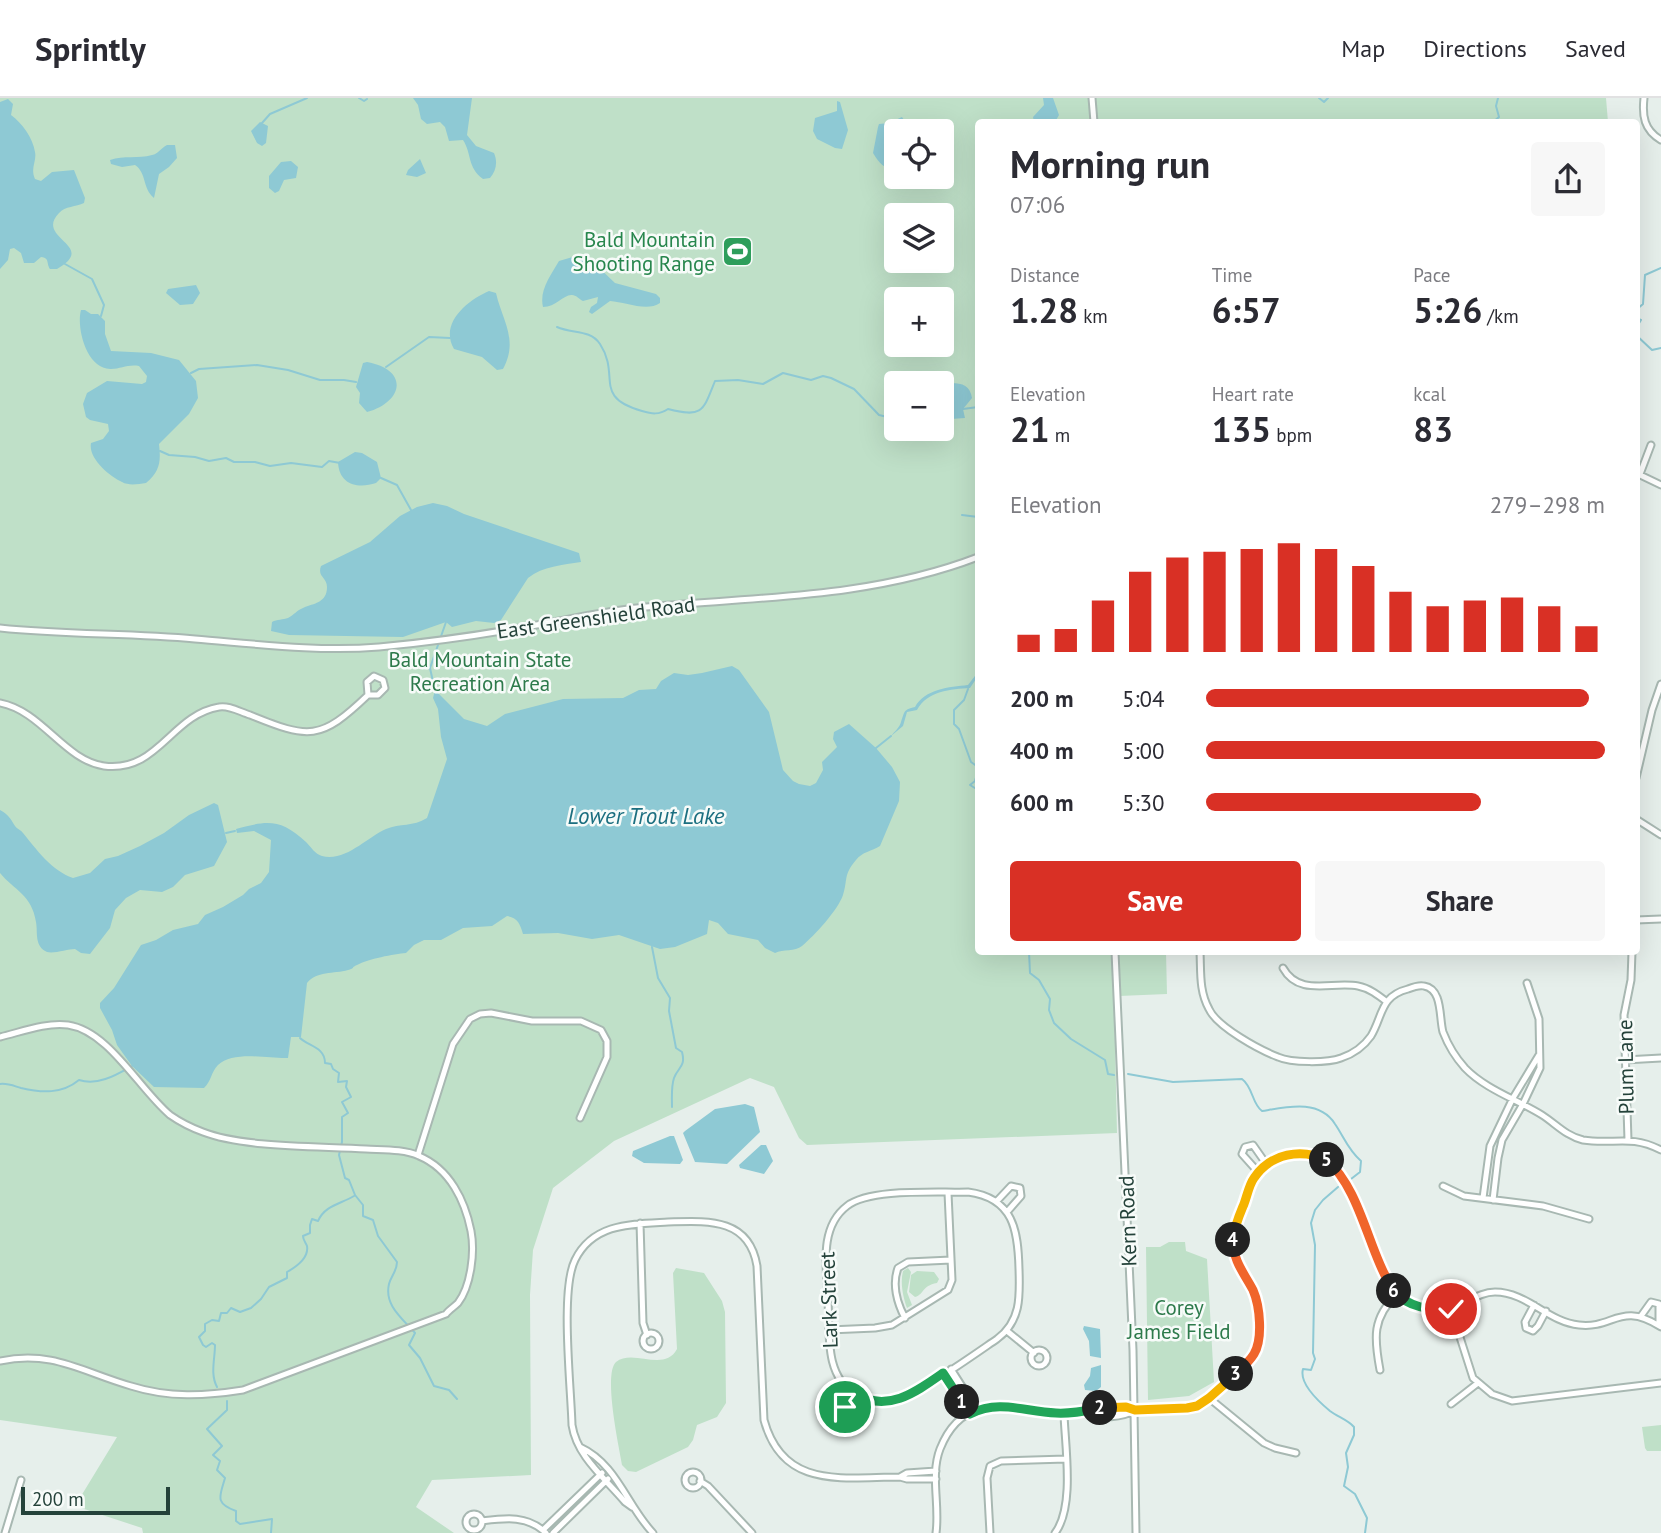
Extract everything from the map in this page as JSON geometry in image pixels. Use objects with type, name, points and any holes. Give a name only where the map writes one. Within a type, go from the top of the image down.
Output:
[{"type":"street","points":[[1092,98],[1094,119]]},
{"type":"street","points":[[1644,98],[1644,121],[1653,135],[1661,140]]},
{"type":"street","points":[[1640,469],[1651,445]]},
{"type":"street","points":[[1640,474],[1661,485]]},
{"type":"street","name":"East Greenshield Road","points":[[0,628],[258,645],[328,648],[382,646],[496,632],[643,607],[831,592],[904,580],[975,558]]},
{"type":"street","points":[[1640,746],[1661,684]]},
{"type":"street","points":[[0,703],[22,709],[86,760],[115,766],[145,759],[183,724],[195,716],[219,707],[233,709],[288,731],[311,732],[345,717],[368,695]]},
{"type":"street","points":[[1640,822],[1661,835]]},
{"type":"street","points":[[1640,919],[1661,919]]},
{"type":"street","name":"Kern Road","points":[[1115,955],[1135,1410],[1136,1533]]},
{"type":"street","points":[[1200,955],[1201,988],[1210,1013],[1232,1031],[1279,1058],[1335,1060],[1350,1054],[1370,1037],[1387,1002],[1397,993],[1423,986],[1433,990],[1438,998],[1444,1033],[1457,1058],[1468,1071],[1574,1138],[1595,1141],[1628,1140],[1649,1144],[1661,1150]]},
{"type":"street","name":"Plum Lane","points":[[1628,1140],[1623,1015],[1632,980],[1632,955]]},
{"type":"street","points":[[1283,968],[1286,975],[1301,985],[1356,985],[1370,990],[1387,1002]]},
{"type":"street","points":[[1493,1199],[1498,1158],[1507,1129],[1523,1104],[1539,1068],[1539,1019],[1527,983]]},
{"type":"street","points":[[418,1155],[453,1044],[470,1019],[480,1014],[491,1013],[533,1021],[581,1021],[601,1030],[607,1041],[607,1057],[580,1118]]},
{"type":"street","points":[[0,1037],[48,1026],[80,1028],[104,1045],[170,1114],[207,1134],[242,1141],[382,1150],[418,1155],[442,1171],[454,1186],[467,1211],[472,1238],[470,1271],[465,1289],[458,1303],[446,1314],[243,1390],[217,1394],[170,1395],[131,1386],[70,1363],[34,1357],[0,1361]]},
{"type":"street","points":[[1483,1198],[1488,1156],[1498,1125],[1539,1055]]},
{"type":"street","points":[[1625,1060],[1661,1058]]},
{"type":"street","points":[[1498,1125],[1507,1129]]},
{"type":"street","points":[[1259,1173],[1242,1154],[1245,1147],[1253,1146],[1267,1165]]},
{"type":"street","points":[[936,1533],[938,1455],[946,1437],[960,1421],[977,1410],[1004,1405],[1064,1413],[1126,1407],[1135,1410],[1187,1408],[1197,1406],[1209,1398],[1246,1365],[1258,1343],[1257,1303],[1233,1248],[1236,1224],[1254,1178],[1267,1165],[1284,1155],[1301,1153],[1326,1160],[1332,1165],[1349,1191],[1385,1275],[1397,1294],[1416,1307],[1430,1310],[1451,1309],[1478,1296],[1494,1292],[1508,1293],[1577,1325],[1622,1316],[1641,1317],[1660,1326],[1659,1304],[1651,1302],[1641,1317]]},
{"type":"street","points":[[1488,1156],[1498,1158]]},
{"type":"street","points":[[996,1202],[1011,1186],[1020,1188],[1021,1196],[1007,1212],[1017,1236],[1020,1296],[1016,1314],[1007,1331],[1034,1353]]},
{"type":"street","points":[[1443,1186],[1464,1196],[1543,1206],[1589,1219]]},
{"type":"street","points":[[829,1330],[881,1328],[892,1325],[948,1290],[951,1284],[951,1261],[948,1193]]},
{"type":"street","name":"Lark Street","points":[[1007,1212],[996,1202],[975,1193],[870,1196],[852,1202],[838,1214],[829,1230],[827,1241],[831,1361],[843,1384],[855,1394],[872,1401],[896,1401],[909,1396],[1007,1331]]},
{"type":"street","points":[[632,1507],[582,1453],[572,1425],[568,1292],[569,1274],[579,1252],[593,1237],[614,1227],[640,1223],[718,1222],[735,1230],[752,1248],[757,1266],[763,1414],[770,1437],[787,1460],[804,1471],[825,1478],[900,1476],[917,1471],[936,1471]]},
{"type":"street","points":[[640,1223],[643,1323],[647,1335]]},
{"type":"street","points":[[905,1318],[897,1296],[895,1275],[898,1268],[908,1262],[951,1261]]},
{"type":"street","points":[[1380,1370],[1375,1344],[1378,1320],[1385,1305],[1397,1294]]},
{"type":"street","points":[[1534,1305],[1525,1322],[1526,1328],[1534,1330],[1546,1311]]},
{"type":"street","points":[[1451,1309],[1473,1378],[1492,1394],[1512,1401],[1661,1383]]},
{"type":"street","points":[[951,1369],[977,1410]]},
{"type":"street","points":[[943,1373],[970,1414]]},
{"type":"street","points":[[1451,1404],[1478,1383]]},
{"type":"street","name":"Lark Street","points":[[843,1384],[833,1396],[833,1406],[842,1408],[855,1394]]},
{"type":"street","points":[[1209,1398],[1264,1443],[1296,1453]]},
{"type":"street","points":[[1055,1533],[1066,1509],[1064,1413]]},
{"type":"street","points":[[580,1447],[593,1455],[613,1475],[632,1507],[653,1533]]},
{"type":"street","points":[[990,1533],[987,1478],[990,1466],[1001,1461],[1066,1459]]},
{"type":"street","points":[[482,1521],[517,1518],[529,1521],[545,1532],[607,1469]]},
{"type":"street","points":[[553,1533],[613,1475]]},
{"type":"street","points":[[900,1476],[908,1479],[936,1479]]},
{"type":"street","points":[[5,1533],[20,1480]]},
{"type":"street","points":[[701,1481],[752,1533]]},
{"type":"green space","name":"Bald Mountain State Recreation Area","points":[[0,98],[1606,98],[1608,119],[975,119],[975,955],[1113,955],[1117,1133],[807,1145],[799,1138],[774,1087],[750,1078],[614,1141],[553,1188],[533,1250],[530,1295],[531,1475],[432,1480],[416,1507],[454,1533],[143,1533],[142,1528],[75,1506],[117,1437],[0,1420]]},
{"type":"green space","points":[[1118,955],[1166,955],[1167,994],[1119,996]]},
{"type":"green space","name":"Corey James Field","points":[[1169,1242],[1185,1242],[1186,1251],[1207,1259],[1214,1382],[1189,1396],[1148,1400],[1146,1247],[1160,1247]]},
{"type":"green space","points":[[676,1268],[704,1273],[722,1301],[725,1312],[726,1403],[717,1417],[697,1425],[688,1447],[636,1472],[628,1471],[622,1465],[615,1428],[611,1395],[612,1369],[616,1362],[623,1358],[664,1359],[677,1349],[673,1273]]},
{"type":"green space","points":[[908,1268],[911,1272],[907,1292],[912,1305],[907,1308],[902,1280],[903,1271]]},
{"type":"green space","points":[[917,1271],[934,1272],[939,1279],[915,1297],[909,1292],[911,1275]]},
{"type":"green space","points":[[1661,1425],[1661,1451],[1647,1451],[1642,1427]]},
{"type":"water","points":[[413,98],[472,98],[467,135],[476,146],[494,153],[496,166],[490,178],[483,179],[474,170],[463,140],[449,141],[445,127],[440,122],[427,124],[421,119],[418,105]]},
{"type":"water","points":[[1043,98],[1053,98],[1059,115],[1057,119],[1033,119],[1044,105]]},
{"type":"water","points":[[8,99],[13,104],[11,115],[32,141],[35,179],[41,181],[52,172],[74,170],[85,198],[84,203],[61,211],[53,222],[58,236],[72,254],[68,261],[57,269],[50,269],[47,260],[41,257],[34,263],[24,263],[21,253],[14,248],[10,249],[8,260],[0,269],[0,102]]},
{"type":"water","points":[[837,101],[840,102],[848,130],[842,149],[817,139],[813,131],[815,118],[837,111]]},
{"type":"water","points":[[260,122],[268,126],[266,143],[262,146],[257,143],[251,131]]},
{"type":"water","points":[[879,124],[884,124],[884,166],[873,153]]},
{"type":"water","points":[[167,145],[175,145],[177,158],[159,174],[154,198],[139,168],[135,165],[122,167],[111,164],[110,160],[154,154]]},
{"type":"water","points":[[420,159],[426,173],[417,177],[406,175],[408,170]]},
{"type":"water","points":[[291,161],[298,167],[296,178],[284,180],[279,191],[275,193],[269,188],[269,176],[281,162]]},
{"type":"water","points":[[576,256],[593,262],[615,283],[656,294],[660,303],[642,307],[610,301],[592,314],[589,312],[597,303],[598,297],[583,301],[572,295],[543,307],[544,289],[559,261]]},
{"type":"water","points":[[196,285],[200,293],[193,304],[180,305],[166,293],[168,289]]},
{"type":"water","points":[[489,291],[496,293],[509,339],[508,359],[503,369],[497,370],[482,357],[454,349],[450,339],[450,330],[458,314],[473,300]]},
{"type":"water","points":[[81,310],[98,314],[105,321],[105,334],[111,351],[151,353],[179,360],[196,381],[198,398],[189,414],[159,444],[158,466],[146,483],[122,482],[106,471],[93,455],[91,443],[103,439],[109,431],[108,424],[86,417],[83,404],[87,393],[107,381],[142,384],[146,382],[147,376],[139,366],[111,369],[95,363],[82,337]]},
{"type":"water","points":[[367,362],[390,372],[397,386],[388,401],[367,412],[359,403],[360,393],[356,387],[363,363]]},
{"type":"water","points":[[954,383],[965,386],[971,394],[972,398],[963,409],[965,418],[954,419]]},
{"type":"water","points":[[355,452],[377,462],[381,478],[376,483],[356,485],[342,476],[338,462]]},
{"type":"water","points":[[433,503],[579,553],[581,562],[547,568],[528,578],[501,620],[494,623],[476,621],[452,627],[446,622],[403,637],[289,635],[271,631],[272,622],[288,618],[325,596],[327,587],[320,573],[321,566],[370,542],[400,516],[417,507]]},
{"type":"water","name":"Lower Trout Lake","points":[[732,666],[739,670],[769,712],[783,770],[793,781],[810,786],[816,783],[823,770],[822,762],[837,747],[833,739],[834,732],[849,724],[876,748],[892,767],[900,782],[899,801],[880,846],[858,857],[847,874],[843,895],[836,908],[799,948],[775,953],[765,948],[758,940],[728,934],[718,923],[709,920],[707,934],[675,947],[660,949],[619,935],[592,939],[558,933],[523,934],[518,922],[507,916],[492,926],[463,928],[441,940],[424,940],[406,953],[315,976],[307,983],[301,1037],[291,1037],[288,1058],[242,1056],[225,1060],[218,1065],[204,1088],[154,1087],[132,1066],[117,1045],[100,1003],[114,988],[141,945],[173,930],[198,924],[205,915],[261,883],[269,872],[271,840],[254,831],[237,833],[236,829],[266,823],[281,825],[297,834],[317,854],[331,857],[356,848],[386,829],[417,823],[427,818],[447,759],[438,709],[433,698],[435,690],[464,719],[487,726],[505,714],[563,699],[623,698],[639,690],[656,689],[661,681],[674,673],[688,675]]},
{"type":"water","points":[[975,676],[970,688],[940,692],[927,699],[917,710],[907,712],[903,726],[891,736],[905,712],[915,707],[925,696],[938,690],[968,685]]},
{"type":"water","points":[[214,803],[218,805],[227,842],[214,866],[185,875],[173,887],[162,892],[140,890],[126,898],[115,910],[110,928],[90,954],[75,949],[47,952],[40,946],[31,905],[0,873],[0,810],[51,865],[73,878],[90,873],[105,859],[140,846],[189,815]]},
{"type":"water","points":[[745,1104],[754,1107],[760,1132],[727,1164],[695,1162],[683,1133],[715,1109]]},
{"type":"water","points":[[674,1136],[683,1160],[680,1164],[644,1163],[632,1156],[633,1151]]},
{"type":"water","points":[[761,1145],[766,1145],[773,1161],[764,1174],[740,1168],[739,1165]]},
{"type":"water","points":[[1084,1326],[1100,1329],[1101,1358],[1090,1356]]},
{"type":"water","points":[[1101,1365],[1101,1387],[1096,1391],[1085,1390],[1084,1385],[1090,1376],[1091,1368]]},
{"type":"waterway","points":[[262,123],[270,114],[307,98]]},
{"type":"waterway","points":[[359,98],[364,101],[367,99]]},
{"type":"waterway","points":[[1319,98],[1324,102],[1328,98]]},
{"type":"waterway","points":[[1497,119],[1499,117],[1496,106],[1498,98]]},
{"type":"waterway","points":[[65,264],[92,279],[104,305],[101,316]]},
{"type":"waterway","points":[[1640,307],[1643,304],[1645,275],[1661,268]]},
{"type":"waterway","points":[[557,327],[596,339],[606,355],[612,392],[627,405],[646,412],[658,413],[668,409],[695,412],[700,410],[708,399],[715,381],[738,380],[763,384],[783,373],[811,380],[823,376],[831,378],[854,389],[879,415],[884,416]]},
{"type":"waterway","points":[[386,367],[429,337],[450,338]]},
{"type":"waterway","points":[[1640,339],[1652,350],[1661,348]]},
{"type":"waterway","points":[[191,373],[199,369],[257,365],[288,370],[320,380],[356,382]]},
{"type":"waterway","points":[[963,409],[975,407]]},
{"type":"waterway","points":[[160,451],[169,455],[209,461],[226,458],[234,462],[255,462],[270,466],[291,463],[322,467],[329,461],[340,463]]},
{"type":"waterway","points":[[381,478],[397,485],[411,510]]},
{"type":"waterway","points":[[962,515],[975,517]]},
{"type":"waterway","points":[[435,691],[430,668],[446,622]]},
{"type":"waterway","points":[[968,689],[964,700],[954,710],[954,724],[959,729],[971,762],[975,765]]},
{"type":"waterway","points":[[876,748],[891,736]]},
{"type":"waterway","points":[[975,781],[970,785],[975,788]]},
{"type":"waterway","points":[[226,833],[235,831]]},
{"type":"waterway","points":[[652,947],[658,978],[670,998],[669,1011],[676,1048],[682,1052],[683,1057],[673,1081],[672,1107]]},
{"type":"waterway","points":[[1029,955],[1030,973],[1039,980],[1050,999],[1049,1010],[1054,1023],[1071,1039],[1105,1060],[1108,1074],[1114,1075]]},
{"type":"waterway","points":[[300,1038],[322,1053],[325,1063],[331,1064],[339,1073],[338,1082],[347,1081],[346,1087],[351,1097],[342,1102],[348,1113],[342,1117],[339,1155],[345,1178],[349,1180],[363,1205],[363,1216],[373,1220],[378,1236],[397,1262],[388,1292],[395,1311],[415,1333],[409,1345],[420,1358],[434,1386],[449,1390],[457,1399]]},
{"type":"waterway","points":[[0,1084],[52,1091],[66,1088],[79,1080],[93,1082],[107,1079],[132,1066]]},
{"type":"waterway","points":[[1128,1074],[1173,1082],[1242,1079],[1262,1111],[1302,1107],[1320,1111],[1335,1124],[1349,1148],[1361,1161],[1360,1172],[1351,1179]]},
{"type":"waterway","points":[[1338,1187],[1315,1210],[1311,1223],[1315,1245],[1315,1359],[1311,1370],[1303,1369],[1303,1374],[1310,1392],[1330,1411],[1354,1427],[1354,1435],[1346,1453],[1348,1467],[1344,1486],[1355,1494],[1367,1518],[1365,1533]]},
{"type":"waterway","points":[[217,1387],[213,1372],[215,1345],[212,1343],[206,1347],[199,1337],[205,1331],[205,1324],[212,1320],[219,1321],[221,1313],[227,1313],[231,1308],[240,1312],[251,1308],[269,1287],[287,1278],[287,1272],[298,1265],[306,1254],[307,1246],[303,1236],[310,1233],[312,1219],[318,1221],[329,1208],[354,1196]]},
{"type":"waterway","points":[[227,1401],[227,1410],[207,1429],[222,1446],[213,1455],[220,1461],[217,1470],[225,1478],[220,1498],[224,1505],[236,1511],[236,1521],[240,1524],[272,1519],[271,1533]]},
{"type":"place","name":"Bald Mountain Shooting Range","points":[[738,252]]},
{"type":"route","points":[[845,1407],[855,1394],[879,1402],[902,1399],[943,1373],[970,1414],[984,1408],[1004,1405],[1058,1413],[1105,1408],[1145,1410],[1197,1406],[1246,1365],[1255,1352],[1259,1335],[1257,1303],[1234,1255],[1234,1234],[1254,1178],[1275,1158],[1284,1155],[1313,1155],[1326,1160],[1337,1170],[1349,1191],[1385,1275],[1392,1289],[1400,1297],[1416,1307],[1430,1310],[1451,1309]]}]
